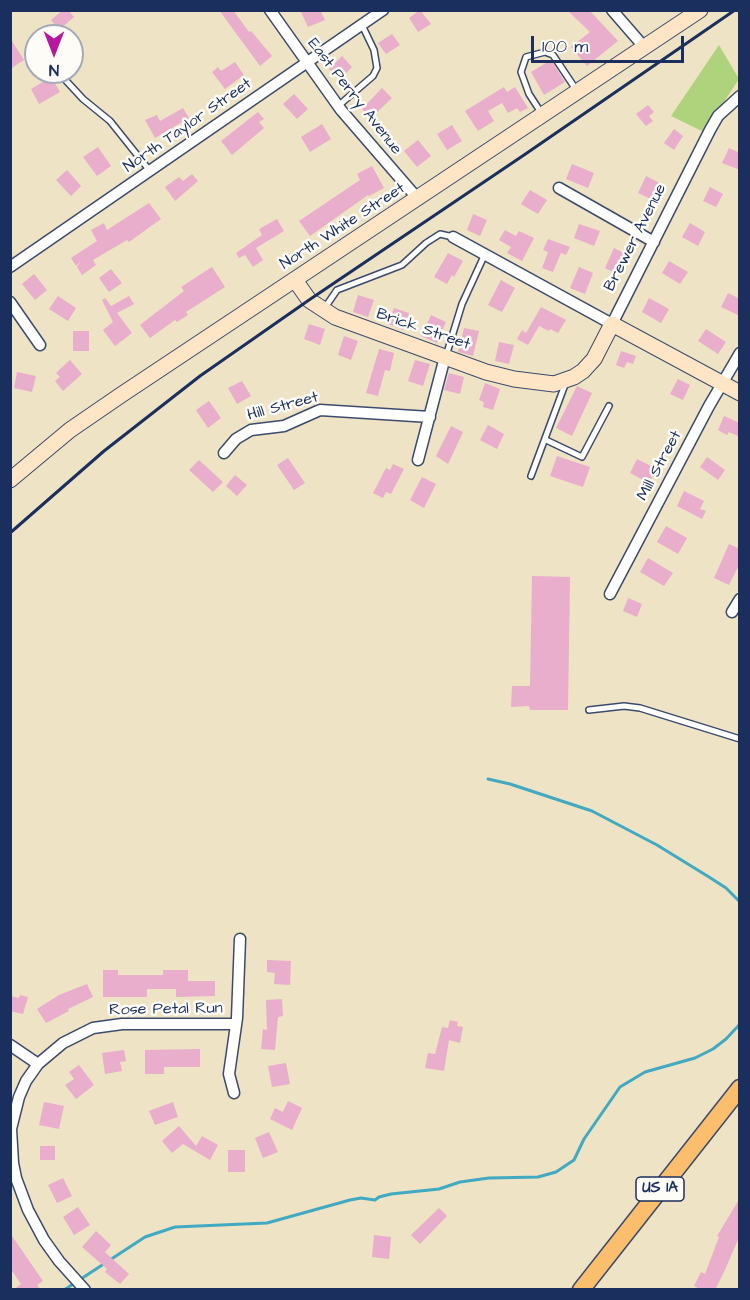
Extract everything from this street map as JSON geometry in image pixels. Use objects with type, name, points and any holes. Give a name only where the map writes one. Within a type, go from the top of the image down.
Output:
[{"type":"main road","name":"North White Street","points":[[10,480],[70,430],[700,10]]},
{"type":"main road","name":"Brick Street","points":[[295,280],[309,300],[323,310],[357,327],[514,380],[561,382]]},
{"type":"main road","name":"Brewer Avenue","points":[[561,382],[583,371],[594,359],[612,324]]},
{"type":"main road","points":[[612,324],[740,393]]},
{"type":"main road","name":"US 1A","points":[[581,1290],[740,1088]]},
{"type":"street","name":"East Perry Avenue","points":[[270,10],[338,106],[418,200]]},
{"type":"street","name":"North Taylor Street","points":[[10,267],[383,10]]},
{"type":"street","points":[[612,10],[645,48]]},
{"type":"street","name":"Brewer Avenue","points":[[612,324],[710,130],[718,116],[740,96]]},
{"type":"street","points":[[559,188],[654,242]]},
{"type":"street","points":[[453,237],[612,324]]},
{"type":"street","points":[[10,303],[40,345]]},
{"type":"street","name":"Mill Street","points":[[610,594],[740,353]]},
{"type":"street","points":[[418,460],[445,357]]},
{"type":"street","name":"Hill Street","points":[[224,453],[236,439],[251,430],[284,426],[320,410],[430,417]]},
{"type":"street","points":[[732,612],[740,599]]},
{"type":"street","points":[[234,1093],[229,1074],[239,996],[240,939]]},
{"type":"street","name":"Rose Petal Run","points":[[85,1290],[39,1233],[24,1202],[13,1163],[11,1129],[14,1112],[26,1081],[38,1064],[63,1043],[93,1028],[122,1024],[236,1024]]},
{"type":"street","points":[[10,1045],[38,1064]]},
{"type":"lane","points":[[338,106],[373,76],[377,68],[374,50],[362,25]]},
{"type":"lane","points":[[544,116],[529,94],[521,72],[526,57],[545,52],[553,55],[578,93]]},
{"type":"lane","points":[[69,84],[83,99],[110,121],[150,171]]},
{"type":"lane","points":[[323,310],[337,290],[402,265],[426,243],[440,234],[453,237]]},
{"type":"lane","points":[[445,357],[462,304],[485,254]]},
{"type":"lane","points":[[531,476],[546,440],[561,382]]},
{"type":"lane","points":[[546,440],[582,457],[609,406]]},
{"type":"lane","points":[[589,710],[624,706],[640,708],[740,739]]},
{"type":"green space","points":[[719,45],[739,79],[704,132],[671,116]]},
{"type":"building","points":[[63,10],[68,10],[74,17],[66,24],[54,24],[51,20]]},
{"type":"building","points":[[219,10],[233,10],[249,32],[251,31],[272,56],[260,66]]},
{"type":"building","points":[[300,10],[320,10],[325,20],[308,27]]},
{"type":"building","points":[[420,10],[431,24],[418,32],[409,18]]},
{"type":"building","points":[[567,10],[589,10],[618,41],[587,66],[571,47],[590,32]]},
{"type":"building","points":[[392,34],[400,45],[386,54],[378,43]]},
{"type":"building","points":[[10,38],[24,60],[10,69]]},
{"type":"building","points":[[342,56],[352,67],[339,80],[329,69]]},
{"type":"building","points":[[551,60],[565,82],[544,95],[531,72]]},
{"type":"building","points":[[235,62],[244,75],[225,89],[212,72],[218,67],[221,71]]},
{"type":"building","points":[[39,84],[55,84],[60,92],[39,104],[31,89]]},
{"type":"building","points":[[504,87],[507,92],[515,87],[528,108],[520,112],[517,108],[508,113],[502,103],[488,111],[494,121],[478,131],[465,111]]},
{"type":"building","points":[[382,88],[392,98],[371,118],[362,109]]},
{"type":"building","points":[[294,94],[308,109],[297,119],[283,104]]},
{"type":"building","points":[[648,105],[654,112],[649,116],[653,121],[646,126],[636,114]]},
{"type":"building","points":[[183,108],[189,118],[155,138],[145,120],[157,115],[160,121]]},
{"type":"building","points":[[258,112],[264,119],[259,122],[264,128],[232,155],[221,141]]},
{"type":"building","points":[[322,124],[331,139],[310,152],[301,137]]},
{"type":"building","points":[[452,125],[462,141],[447,150],[437,134]]},
{"type":"building","points":[[674,129],[683,136],[674,150],[664,143]]},
{"type":"building","points":[[418,140],[431,156],[417,167],[404,151]]},
{"type":"building","points":[[98,147],[111,166],[97,176],[83,157]]},
{"type":"building","points":[[729,148],[740,153],[740,170],[722,163]]},
{"type":"building","points":[[572,164],[594,173],[588,188],[566,179]]},
{"type":"building","points":[[372,166],[384,188],[368,195],[310,236],[299,221],[360,180],[357,174]]},
{"type":"building","points":[[67,170],[81,186],[71,196],[56,180]]},
{"type":"building","points":[[192,174],[198,181],[175,201],[165,187],[179,177],[183,181]]},
{"type":"building","points":[[646,176],[661,184],[653,200],[638,193]]},
{"type":"building","points":[[710,187],[723,194],[716,207],[703,201]]},
{"type":"building","points":[[530,190],[547,200],[538,214],[521,204]]},
{"type":"building","points":[[149,203],[161,219],[129,242],[127,240],[93,260],[96,265],[82,275],[77,267],[81,261],[76,266],[71,258],[97,241],[91,230],[104,223],[107,230]]},
{"type":"building","points":[[473,214],[487,220],[480,236],[467,230]]},
{"type":"building","points":[[277,219],[284,231],[256,248],[263,260],[253,267],[245,255],[239,258],[236,253],[262,235],[259,229]]},
{"type":"building","points":[[690,223],[705,232],[698,246],[682,237]]},
{"type":"building","points":[[579,224],[600,231],[594,246],[574,238]]},
{"type":"building","points":[[505,230],[516,236],[519,231],[534,238],[522,261],[507,253],[511,247],[499,240]]},
{"type":"building","points":[[548,239],[570,247],[566,255],[561,253],[553,272],[542,268],[548,252],[543,250]]},
{"type":"building","points":[[614,248],[626,254],[617,274],[605,268]]},
{"type":"building","points":[[448,253],[463,261],[447,284],[434,277]]},
{"type":"building","points":[[669,261],[688,272],[680,284],[662,273]]},
{"type":"building","points":[[212,267],[225,287],[186,312],[188,315],[177,322],[175,320],[150,338],[140,325],[184,291],[181,287]]},
{"type":"building","points":[[579,267],[593,273],[585,294],[570,288]]},
{"type":"building","points":[[111,269],[122,283],[109,292],[99,278]]},
{"type":"building","points":[[34,274],[47,290],[35,300],[22,284]]},
{"type":"building","points":[[501,280],[515,288],[502,312],[488,305]]},
{"type":"building","points":[[728,293],[740,299],[740,316],[721,307]]},
{"type":"building","points":[[358,295],[374,300],[368,317],[353,312]]},
{"type":"building","points":[[58,296],[76,308],[68,321],[49,309]]},
{"type":"building","points":[[129,296],[134,304],[117,313],[132,333],[115,346],[103,330],[113,322],[102,300],[105,298],[111,306]]},
{"type":"building","points":[[649,298],[669,309],[661,323],[642,312]]},
{"type":"building","points":[[541,307],[566,320],[558,333],[539,326],[528,345],[517,339],[522,330],[526,333]]},
{"type":"building","points":[[394,308],[409,313],[403,330],[388,324]]},
{"type":"building","points":[[431,315],[446,322],[437,343],[421,336]]},
{"type":"building","points":[[309,324],[325,329],[320,345],[304,339]]},
{"type":"building","points":[[464,328],[479,331],[473,356],[458,352]]},
{"type":"building","points":[[706,329],[726,342],[718,354],[698,341]]},
{"type":"building","points":[[73,331],[89,331],[89,351],[73,351]]},
{"type":"building","points":[[344,336],[358,341],[351,360],[338,355]]},
{"type":"building","points":[[499,342],[514,345],[509,364],[495,361]]},
{"type":"building","points":[[379,349],[394,353],[390,371],[385,370],[378,396],[366,393]]},
{"type":"building","points":[[621,351],[636,356],[633,364],[627,362],[624,368],[616,365]]},
{"type":"building","points":[[70,360],[82,374],[63,391],[55,381],[60,377],[56,373]]},
{"type":"building","points":[[415,360],[430,364],[423,386],[408,381]]},
{"type":"building","points":[[17,372],[36,376],[32,392],[14,388]]},
{"type":"building","points":[[449,373],[464,377],[460,394],[444,390]]},
{"type":"building","points":[[678,379],[690,385],[683,400],[670,394]]},
{"type":"building","points":[[242,381],[251,396],[237,404],[228,388]]},
{"type":"building","points":[[485,383],[500,389],[493,410],[483,407],[484,402],[479,400]]},
{"type":"building","points":[[577,386],[592,393],[572,436],[556,428]]},
{"type":"building","points":[[209,401],[221,418],[208,428],[196,410]]},
{"type":"building","points":[[724,416],[740,423],[740,437],[729,432],[727,435],[718,430]]},
{"type":"building","points":[[488,425],[504,434],[497,449],[480,440]]},
{"type":"building","points":[[451,426],[463,432],[448,464],[436,456]]},
{"type":"building","points":[[557,456],[590,467],[583,487],[550,476]]},
{"type":"building","points":[[707,457],[725,470],[718,480],[700,467]]},
{"type":"building","points":[[288,458],[305,483],[294,490],[277,465]]},
{"type":"building","points":[[637,459],[657,469],[649,483],[630,473]]},
{"type":"building","points":[[199,460],[223,482],[213,492],[189,470]]},
{"type":"building","points":[[393,464],[404,469],[391,494],[386,492],[383,498],[373,493],[386,468],[390,470]]},
{"type":"building","points":[[235,475],[247,485],[237,496],[226,486]]},
{"type":"building","points":[[422,477],[436,484],[424,508],[410,500]]},
{"type":"building","points":[[684,491],[704,501],[700,509],[706,511],[702,519],[677,506]]},
{"type":"building","points":[[666,526],[687,538],[678,554],[657,542]]},
{"type":"building","points":[[729,544],[740,549],[740,563],[729,585],[714,578]]},
{"type":"building","points":[[648,558],[673,573],[664,586],[640,572]]},
{"type":"building","points":[[532,576],[570,577],[568,710],[530,710],[529,706],[511,707],[512,686],[530,686]]},
{"type":"building","points":[[628,598],[642,604],[637,617],[623,611]]},
{"type":"building","points":[[267,960],[291,961],[290,985],[274,984],[275,973],[267,972]]},
{"type":"building","points":[[103,970],[118,970],[118,975],[163,975],[163,970],[188,970],[188,981],[215,981],[215,996],[176,997],[176,989],[147,989],[147,997],[103,997]]},
{"type":"building","points":[[87,984],[93,997],[46,1023],[37,1009],[59,995]]},
{"type":"building","points":[[20,995],[28,997],[23,1014],[10,1011],[10,996],[19,998]]},
{"type":"building","points":[[282,999],[283,1016],[278,1017],[275,1050],[261,1049],[263,1029],[267,1030],[266,1000]]},
{"type":"building","points":[[450,1020],[458,1022],[457,1026],[463,1027],[460,1043],[449,1040],[444,1071],[425,1068],[428,1053],[435,1054],[442,1027],[448,1028]]},
{"type":"building","points":[[200,1049],[200,1067],[164,1067],[164,1074],[145,1074],[145,1050]]},
{"type":"building","points":[[124,1050],[126,1061],[120,1062],[122,1071],[105,1074],[102,1053]]},
{"type":"building","points":[[286,1063],[290,1084],[272,1087],[268,1066]]},
{"type":"building","points":[[79,1065],[94,1085],[76,1099],[65,1085],[74,1079],[69,1072]]},
{"type":"building","points":[[288,1101],[302,1108],[292,1130],[270,1119],[275,1108],[283,1112]]},
{"type":"building","points":[[44,1102],[64,1106],[59,1129],[39,1125]]},
{"type":"building","points":[[173,1102],[178,1117],[155,1125],[149,1111]]},
{"type":"building","points":[[179,1126],[196,1146],[202,1136],[218,1145],[210,1160],[183,1144],[172,1153],[162,1141]]},
{"type":"building","points":[[269,1132],[278,1152],[263,1158],[255,1138]]},
{"type":"building","points":[[40,1146],[55,1146],[55,1160],[40,1160]]},
{"type":"building","points":[[228,1150],[245,1150],[245,1172],[228,1172]]},
{"type":"building","points":[[63,1178],[72,1196],[57,1203],[48,1185]]},
{"type":"building","points":[[740,1198],[740,1235],[715,1290],[701,1290],[694,1286],[701,1272],[705,1274],[719,1237],[717,1236]]},
{"type":"building","points":[[78,1207],[90,1225],[74,1235],[63,1217]]},
{"type":"building","points":[[439,1208],[447,1216],[420,1244],[411,1235]]},
{"type":"building","points":[[96,1231],[111,1245],[105,1252],[129,1274],[120,1284],[105,1272],[107,1269],[82,1247]]},
{"type":"building","points":[[10,1233],[43,1281],[37,1285],[41,1290],[13,1290],[21,1284],[10,1268]]},
{"type":"building","points":[[374,1235],[391,1237],[389,1259],[372,1257]]},
{"type":"waterway","points":[[488,779],[592,811],[657,845],[726,888],[740,902]]},
{"type":"waterway","points":[[64,1290],[145,1237],[175,1227],[267,1223],[361,1198],[375,1200],[391,1194],[439,1189],[460,1182],[489,1178],[538,1177],[556,1172],[574,1160],[584,1139],[620,1087],[645,1072],[695,1058],[713,1049],[740,1024]]},
{"type":"railway","points":[[10,533],[104,451],[200,376],[735,10]]}]
